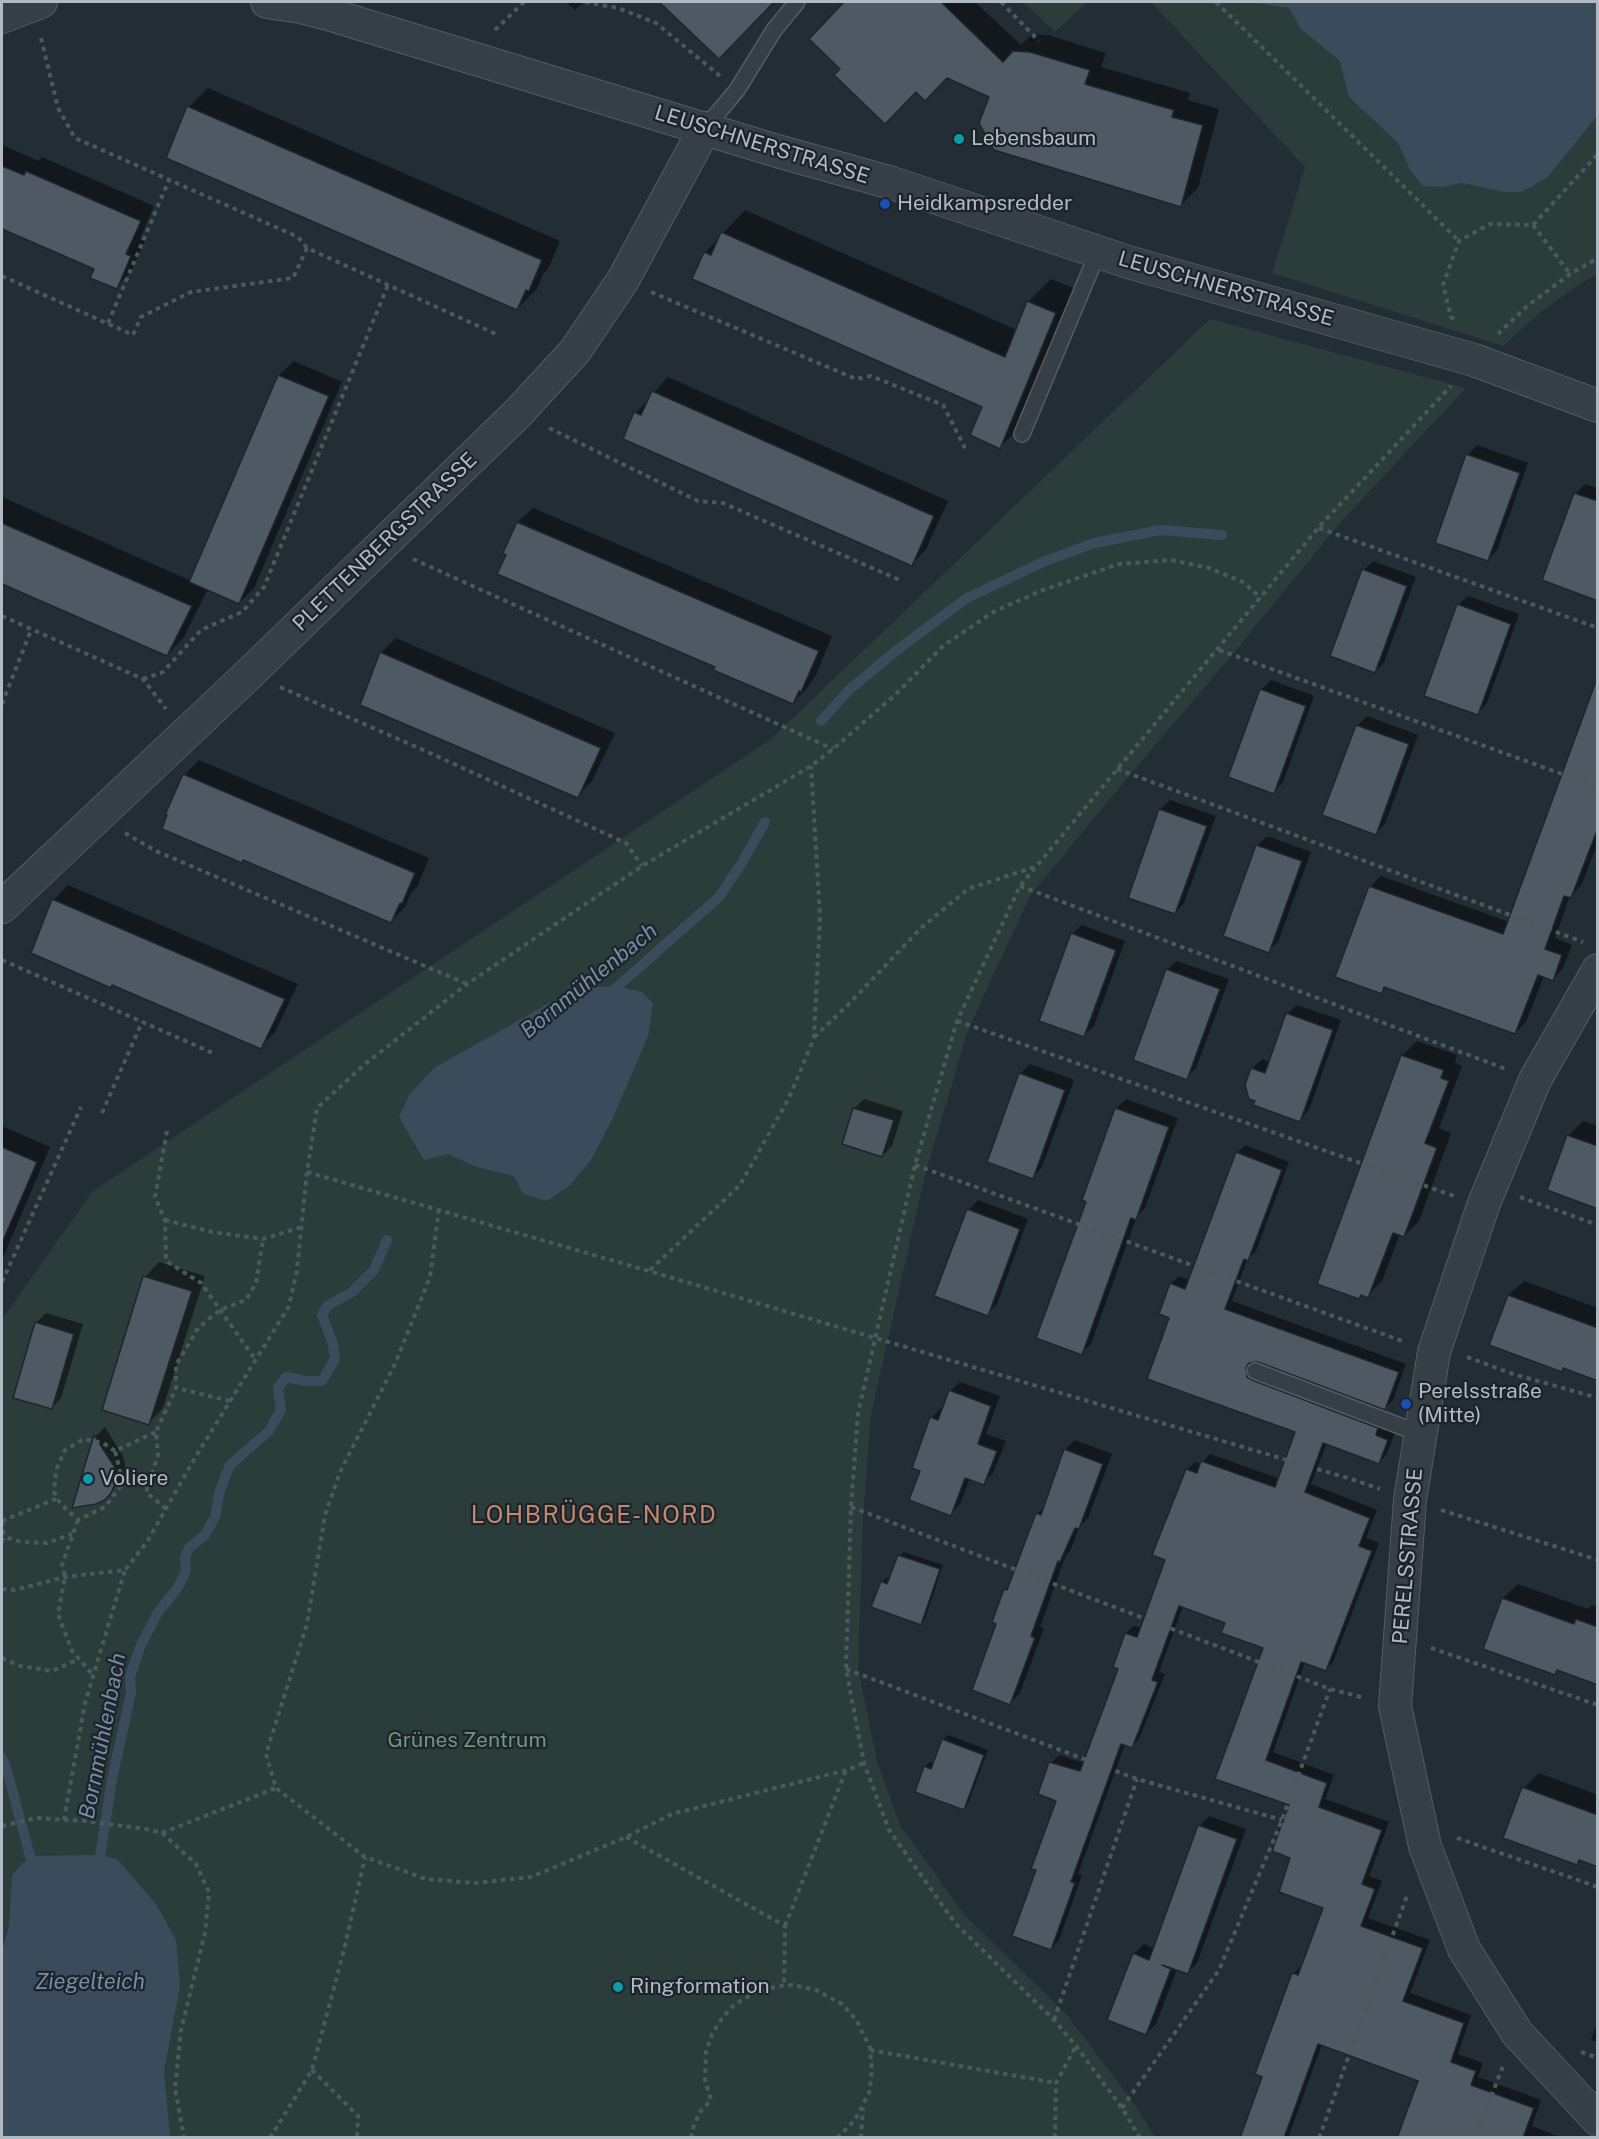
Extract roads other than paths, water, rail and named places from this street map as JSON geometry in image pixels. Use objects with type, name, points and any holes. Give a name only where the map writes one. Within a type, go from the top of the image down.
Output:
[{"type":"street","name":"LEUSCHNERSTRASSE","points":[[267,2],[328,14],[777,151],[892,183],[1098,252],[1474,360],[1598,406]]},
{"type":"street","points":[[2,17],[37,3]]},
{"type":"street","name":"PLETTENBERGSTRASSE","points":[[2,907],[382,545],[518,412],[575,351],[623,280],[705,128]]},
{"type":"street","name":"PERELSSTRASSE","points":[[1592,956],[1535,1080],[1487,1197],[1434,1352],[1410,1500],[1395,1706],[1423,1836],[1464,1949],[1516,2033],[1598,2120]]},
{"type":"lane","points":[[705,128],[737,90],[774,30],[797,2]]},
{"type":"lane","points":[[1022,434],[1098,252]]},
{"type":"lane","points":[[1255,1371],[1421,1434]]},
{"type":"water","points":[[1249,2],[1597,2],[1597,116],[1547,178],[1521,192],[1504,192],[1462,183],[1443,187],[1423,186],[1410,170],[1398,143],[1349,97],[1340,61],[1301,29],[1289,8]]},
{"type":"water","points":[[594,987],[620,987],[642,992],[653,1003],[648,1036],[613,1118],[591,1160],[570,1185],[547,1201],[523,1194],[514,1176],[477,1167],[448,1154],[424,1160],[399,1117],[409,1095],[434,1068],[553,1001]]},
{"type":"water","name":"Ziegelteich","points":[[101,1855],[117,1859],[156,1904],[176,1940],[180,1986],[164,2071],[170,2137],[2,2137],[2,1950],[9,1927],[12,1875],[30,1856]]},
{"type":"waterway","name":"Bornmühlenbach","points":[[821,721],[849,690],[897,650],[967,598],[1043,562],[1094,543],[1161,530],[1222,535]]},
{"type":"waterway","name":"Bornmühlenbach","points":[[608,995],[719,897],[765,822]]},
{"type":"waterway","name":"Bornmühlenbach","points":[[98,1869],[112,1779],[131,1693],[130,1676],[141,1645],[157,1614],[178,1587],[186,1571],[185,1558],[189,1548],[205,1535],[215,1517],[220,1490],[230,1465],[269,1431],[281,1410],[278,1388],[286,1377],[305,1381],[322,1381],[335,1359],[333,1344],[322,1315],[327,1306],[352,1292],[374,1270],[387,1240]]},
{"type":"waterway","name":"Bornmühlenbach","points":[[2,1758],[35,1869]]},
{"type":"place","name":"Lebensbaum","points":[[959,139]]},
{"type":"place","name":"Heidkampsredder","points":[[885,204]]},
{"type":"place","name":"Perelsstraße (Mitte)","points":[[1406,1404]]},
{"type":"place","name":"Voliere","points":[[88,1479]]},
{"type":"place","name":"Ringformation","points":[[618,1987]]},
{"type":"district","name":"LOHBRÜGGE-NORD","points":[[594,1516]]},
{"type":"park label","name":"Grünes Zentrum","points":[[467,1741]]}]
